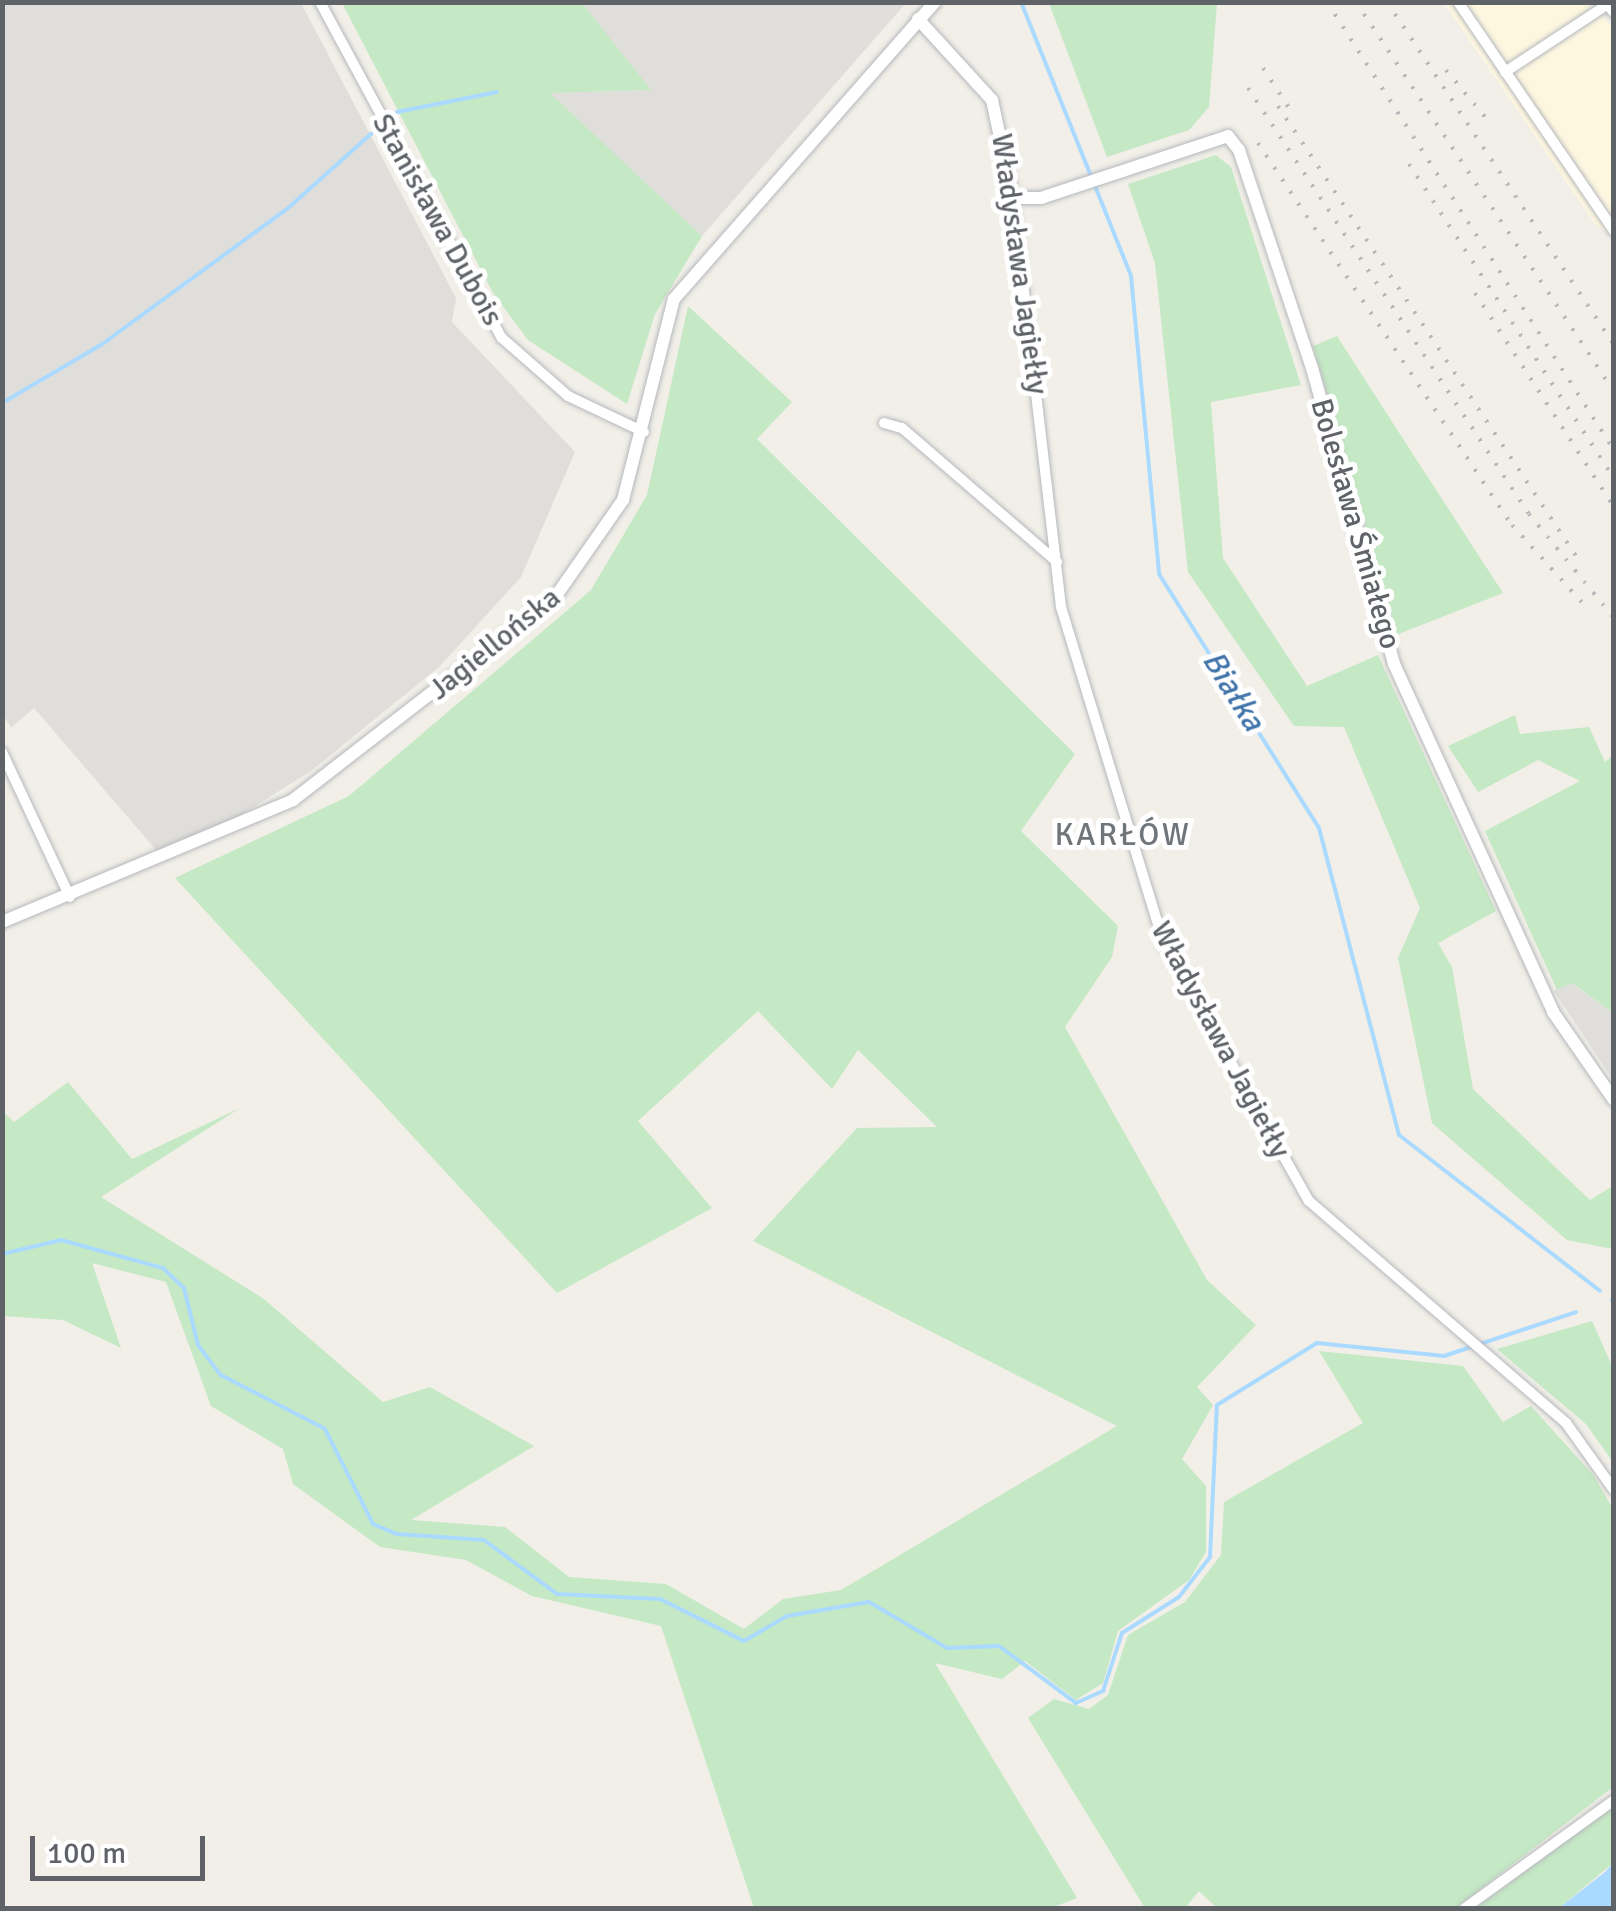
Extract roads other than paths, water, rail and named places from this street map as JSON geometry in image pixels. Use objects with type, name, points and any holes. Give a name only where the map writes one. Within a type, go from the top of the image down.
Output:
[{"type":"street","name":"Stanisława Dubois","points":[[320,2],[502,338],[568,396],[644,432]]},
{"type":"street","name":"Jagiellońska","points":[[2,922],[71,898],[292,800],[530,620],[600,542],[644,432],[674,300],[935,2]]},
{"type":"street","points":[[1458,2],[1614,231]]},
{"type":"street","points":[[1504,72],[1611,4]]},
{"type":"street","name":"Władysława Jagiełły","points":[[918,19],[992,100],[1012,198],[1062,606],[1164,943],[1308,1202],[1582,1439],[1614,1490]]},
{"type":"street","name":"Bolesława Śmiałego","points":[[1012,198],[1079,185],[1228,136],[1238,150],[1312,368],[1394,664],[1553,1012],[1614,1100]]},
{"type":"street","points":[[884,423],[902,428],[1056,562]]},
{"type":"street","points":[[2,752],[71,898]]},
{"type":"street","points":[[1465,1908],[1614,1800]]},
{"type":"water","points":[[1613,1863],[1613,1908],[1559,1908],[1605,1872]]},
{"type":"waterway","name":"Białka","points":[[1021,2],[1131,276],[1159,574],[1319,828],[1399,1135],[1600,1291]]},
{"type":"waterway","points":[[397,112],[497,92]]},
{"type":"waterway","points":[[2,403],[101,345],[287,209],[371,134]]},
{"type":"waterway","points":[[2,1254],[61,1240],[163,1268],[184,1288],[198,1345],[221,1375],[325,1429],[373,1524],[397,1534],[484,1540],[557,1594],[660,1599],[744,1641],[787,1616],[869,1602],[947,1648],[999,1646],[1076,1703],[1103,1691],[1122,1633],[1179,1597],[1210,1557],[1217,1405],[1317,1343],[1444,1356],[1576,1312]]},
{"type":"railway","points":[[1327,2],[1614,450]]},
{"type":"railway","points":[[1356,2],[1614,392]]},
{"type":"railway","points":[[1387,2],[1614,345]]},
{"type":"railway","points":[[1263,68],[1293,114]]},
{"type":"railway","points":[[1446,70],[1485,117]]},
{"type":"railway","points":[[1248,88],[1529,514],[1614,618]]},
{"type":"railway","points":[[1278,106],[1582,565]]},
{"type":"railway","points":[[1258,143],[1512,525],[1586,607]]},
{"type":"railway","points":[[1409,164],[1614,478]]},
{"type":"railway","points":[[1475,293],[1614,507]]},
{"type":"district","name":"KARŁÓW","points":[[1123,835]]}]
